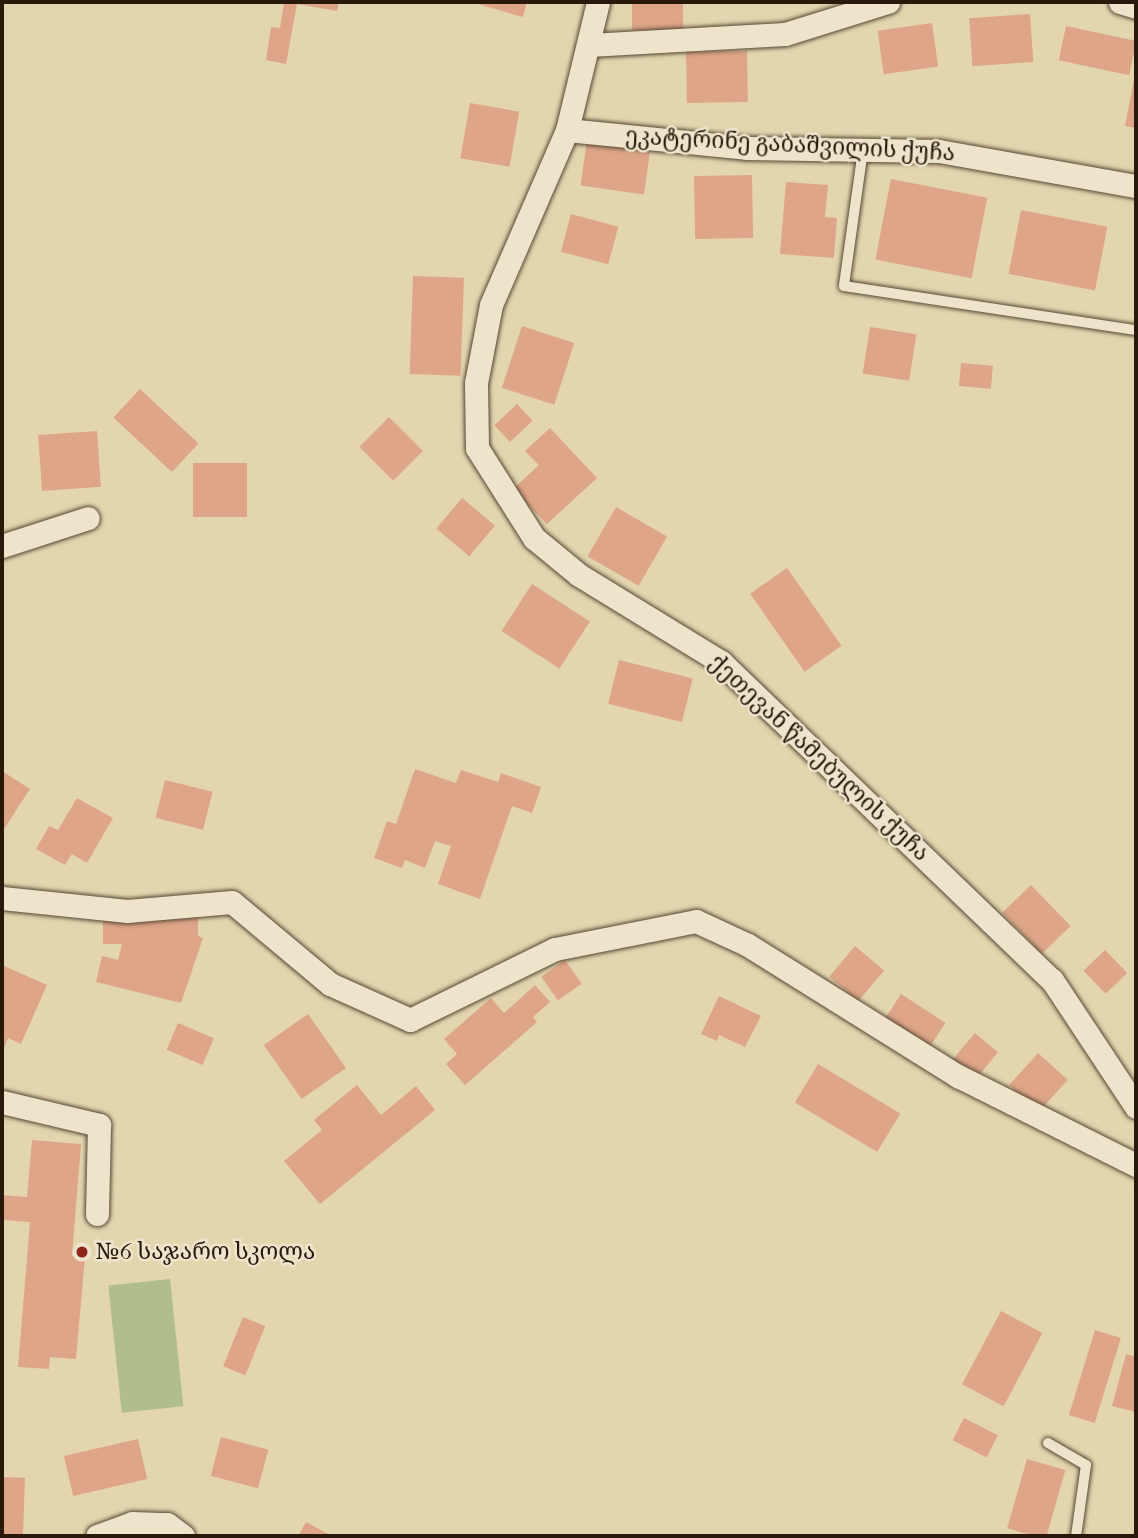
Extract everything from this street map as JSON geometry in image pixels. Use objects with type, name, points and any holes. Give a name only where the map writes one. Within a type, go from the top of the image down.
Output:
[{"type":"street","name":"ქეთევან წამებულის ქუჩა","points":[[598,2],[567,130],[491,305],[475,383],[477,448],[534,538],[579,575],[721,662],[1052,980],[1136,1107]]},
{"type":"street","points":[[589,45],[785,34],[888,2]]},
{"type":"street","points":[[1120,2],[1136,7]]},
{"type":"street","name":"ეკატერინე გაბაშვილის ქუჩა","points":[[567,130],[746,148],[939,151],[1136,186]]},
{"type":"street","points":[[2,546],[88,517]]},
{"type":"street","points":[[2,898],[127,911],[232,902],[330,984],[410,1020],[555,949],[696,921],[748,945],[958,1076],[1136,1165]]},
{"type":"street","points":[[2,1102],[99,1125],[97,1214]]},
{"type":"street","points":[[97,1536],[132,1523],[167,1524],[183,1536]]},
{"type":"lane","points":[[863,150],[845,286],[1136,330]]},
{"type":"lane","points":[[1048,1443],[1086,1465],[1076,1536]]},
{"type":"green space","points":[[170,1279],[183,1406],[122,1413],[108,1285]]},
{"type":"building","points":[[284,2],[339,2],[337,11],[297,4],[286,64],[266,60],[271,27],[280,28]]},
{"type":"building","points":[[471,2],[527,2],[523,17]]},
{"type":"building","points":[[632,2],[683,2],[683,30],[632,30]]},
{"type":"building","points":[[1030,14],[1033,62],[972,66],[969,18]]},
{"type":"building","points":[[932,23],[938,67],[884,74],[878,31]]},
{"type":"building","points":[[1066,26],[1136,41],[1129,75],[1059,60]]},
{"type":"building","points":[[747,51],[748,102],[687,103],[686,52]]},
{"type":"building","points":[[1136,75],[1136,128],[1125,126]]},
{"type":"building","points":[[470,103],[519,112],[510,167],[460,158]]},
{"type":"building","points":[[587,140],[650,149],[644,194],[581,186]]},
{"type":"building","points":[[752,175],[753,238],[695,239],[694,176]]},
{"type":"building","points":[[891,179],[987,198],[972,278],[875,259]]},
{"type":"building","points":[[786,182],[828,185],[825,217],[837,218],[834,258],[780,254]]},
{"type":"building","points":[[1021,210],[1107,227],[1095,291],[1009,274]]},
{"type":"building","points":[[571,214],[618,227],[608,264],[561,252]]},
{"type":"building","points":[[413,276],[464,278],[461,376],[410,374]]},
{"type":"building","points":[[522,326],[574,343],[554,405],[502,388]]},
{"type":"building","points":[[870,327],[916,334],[909,381],[863,373]]},
{"type":"building","points":[[961,363],[993,366],[991,389],[959,386]]},
{"type":"building","points":[[140,389],[199,444],[172,472],[113,418]]},
{"type":"building","points":[[517,404],[533,421],[510,442],[494,425]]},
{"type":"building","points":[[389,417],[423,451],[393,481],[359,447]]},
{"type":"building","points":[[550,428],[597,478],[547,524],[513,489],[539,465],[525,451]]},
{"type":"building","points":[[97,431],[101,487],[42,491],[38,435]]},
{"type":"building","points":[[193,463],[247,463],[247,517],[193,517]]},
{"type":"building","points":[[462,498],[495,526],[469,556],[436,529]]},
{"type":"building","points":[[616,507],[667,536],[639,586],[588,556]]},
{"type":"building","points":[[787,568],[841,646],[805,672],[750,594]]},
{"type":"building","points":[[532,584],[590,622],[559,669],[502,631]]},
{"type":"building","points":[[619,660],[693,678],[682,722],[608,704]]},
{"type":"building","points":[[415,769],[456,783],[461,770],[498,782],[501,773],[541,787],[532,813],[512,806],[480,899],[438,884],[451,846],[435,841],[425,868],[405,860],[402,868],[374,858],[387,821],[396,824]]},
{"type":"building","points":[[2,771],[30,789],[2,832]]},
{"type":"building","points":[[165,780],[213,792],[203,830],[156,818]]},
{"type":"building","points":[[77,798],[113,818],[87,863],[72,854],[65,865],[36,849],[49,826],[58,830]]},
{"type":"building","points":[[1031,885],[1071,926],[1042,954],[1002,913]]},
{"type":"building","points":[[103,916],[198,917],[198,936],[203,938],[181,1003],[96,982],[102,956],[118,960],[122,944],[103,944]]},
{"type":"building","points":[[855,946],[884,970],[858,1001],[829,977]]},
{"type":"building","points":[[1105,950],[1127,973],[1106,994],[1083,971]]},
{"type":"building","points":[[565,960],[582,984],[558,1000],[541,977]]},
{"type":"building","points":[[2,965],[47,985],[21,1044],[8,1038],[2,1053]]},
{"type":"building","points":[[535,985],[550,1002],[533,1017],[537,1022],[465,1085],[446,1064],[457,1054],[444,1039],[491,998],[504,1013]]},
{"type":"building","points":[[901,994],[945,1023],[930,1047],[885,1018]]},
{"type":"building","points":[[719,996],[761,1016],[745,1047],[719,1035],[717,1041],[701,1034]]},
{"type":"building","points":[[308,1014],[346,1068],[302,1099],[264,1045]]},
{"type":"building","points":[[178,1023],[214,1038],[203,1065],[167,1050]]},
{"type":"building","points":[[975,1033],[998,1052],[974,1081],[951,1062]]},
{"type":"building","points":[[1038,1053],[1068,1080],[1039,1112],[1009,1085]]},
{"type":"building","points":[[818,1064],[900,1113],[877,1152],[795,1103]]},
{"type":"building","points":[[357,1085],[381,1115],[416,1086],[435,1110],[320,1204],[284,1161],[322,1130],[314,1120]]},
{"type":"building","points":[[32,1140],[81,1144],[72,1256],[85,1257],[76,1359],[50,1357],[49,1369],[18,1367],[30,1222],[2,1220],[2,1195],[27,1197]]},
{"type":"building","points":[[1001,1311],[1042,1333],[1004,1406],[962,1384]]},
{"type":"building","points":[[243,1317],[265,1326],[245,1375],[223,1366]]},
{"type":"building","points":[[1095,1330],[1121,1338],[1095,1423],[1069,1415]]},
{"type":"building","points":[[1126,1354],[1136,1357],[1136,1412],[1112,1406]]},
{"type":"building","points":[[964,1418],[998,1435],[987,1458],[953,1440]]},
{"type":"building","points":[[221,1437],[268,1450],[258,1488],[211,1476]]},
{"type":"building","points":[[138,1439],[147,1479],[73,1496],[64,1456]]},
{"type":"building","points":[[1027,1459],[1065,1470],[1047,1536],[1034,1536],[1007,1528]]},
{"type":"building","points":[[2,1477],[25,1478],[23,1536],[2,1536]]},
{"type":"building","points":[[306,1522],[332,1536],[298,1536]]},
{"type":"place","name":"№6 საჯარო სკოლა","points":[[82,1252]]}]
